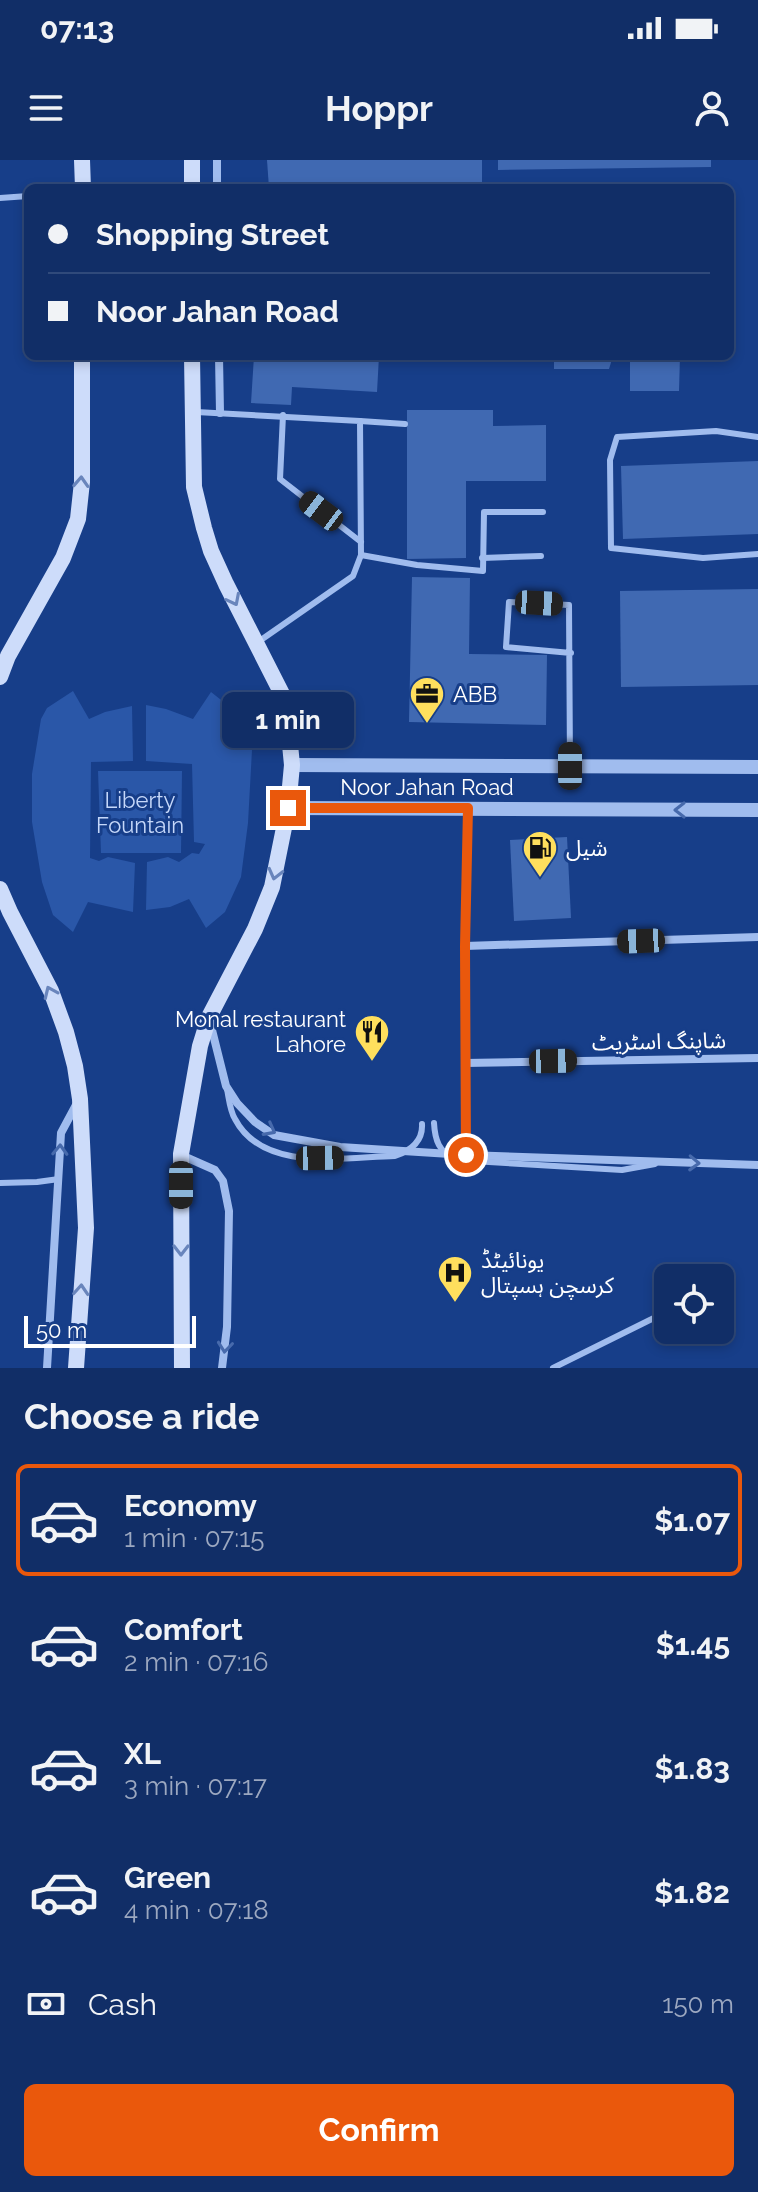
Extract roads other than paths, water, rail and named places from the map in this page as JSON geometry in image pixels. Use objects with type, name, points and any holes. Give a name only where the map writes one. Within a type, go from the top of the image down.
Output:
[{"type":"main road","points":[[82,160],[83,184]]},
{"type":"main road","points":[[192,160],[192,184]]},
{"type":"main road","points":[[0,677],[8,656],[63,558],[78,519],[82,482],[82,360]]},
{"type":"main road","points":[[182,1368],[181,1154],[206,1026],[255,929],[272,887],[288,808],[292,765],[282,694],[211,551],[204,528],[194,487],[192,360]]},
{"type":"main road","points":[[0,889],[51,991],[75,1066],[80,1099],[86,1228],[76,1368]]},
{"type":"street","points":[[217,160],[217,184]]},
{"type":"street","points":[[219,360],[220,413]]},
{"type":"street","name":"Noor Jahan Road","points":[[292,765],[758,767]]},
{"type":"street","name":"Noor Jahan Road","points":[[288,808],[758,810]]},
{"type":"street","points":[[466,1155],[468,808]]},
{"type":"street","points":[[465,946],[758,937]]},
{"type":"street","points":[[206,1026],[226,1086],[255,1122],[274,1135],[340,1147],[466,1155],[758,1165]]},
{"type":"street","name":"شاپنگ اسٹریٹ","points":[[465,1063],[758,1058]]},
{"type":"street","points":[[47,1368],[61,1133],[80,1099]]},
{"type":"street","points":[[181,1154],[215,1170],[223,1181],[229,1211],[227,1327],[222,1368]]},
{"type":"lane","points":[[0,198],[24,196]]},
{"type":"lane","points":[[192,412],[405,424]]},
{"type":"lane","points":[[283,415],[280,479],[361,542]]},
{"type":"lane","points":[[256,643],[353,576],[361,555],[360,421]]},
{"type":"lane","points":[[758,437],[716,431],[617,437],[610,460],[611,548],[703,558],[758,554]]},
{"type":"lane","points":[[361,555],[417,565],[483,571],[484,512],[543,512]]},
{"type":"lane","points":[[482,558],[541,556]]},
{"type":"lane","points":[[570,766],[571,653],[569,605],[509,602],[506,647],[571,653]]},
{"type":"lane","points":[[226,1086],[234,1118],[244,1133],[259,1146],[296,1158],[395,1156],[407,1152],[416,1143],[423,1131],[422,1124]]},
{"type":"lane","points":[[434,1123],[437,1142],[445,1154],[455,1160],[622,1170],[667,1162]]},
{"type":"lane","points":[[0,1183],[59,1179]]},
{"type":"lane","points":[[553,1368],[654,1318]]},
{"type":"place","name":"ABB","points":[[427,725]]},
{"type":"place","name":"شیل","points":[[540,879]]},
{"type":"place","name":"Monal restaurant Lahore","points":[[372,1063]]},
{"type":"place","name":"یونائیٹڈ کرسچن ہسپتال","points":[[455,1304]]},
{"type":"park label","name":"Liberty Fountain","points":[[140,812]]}]
